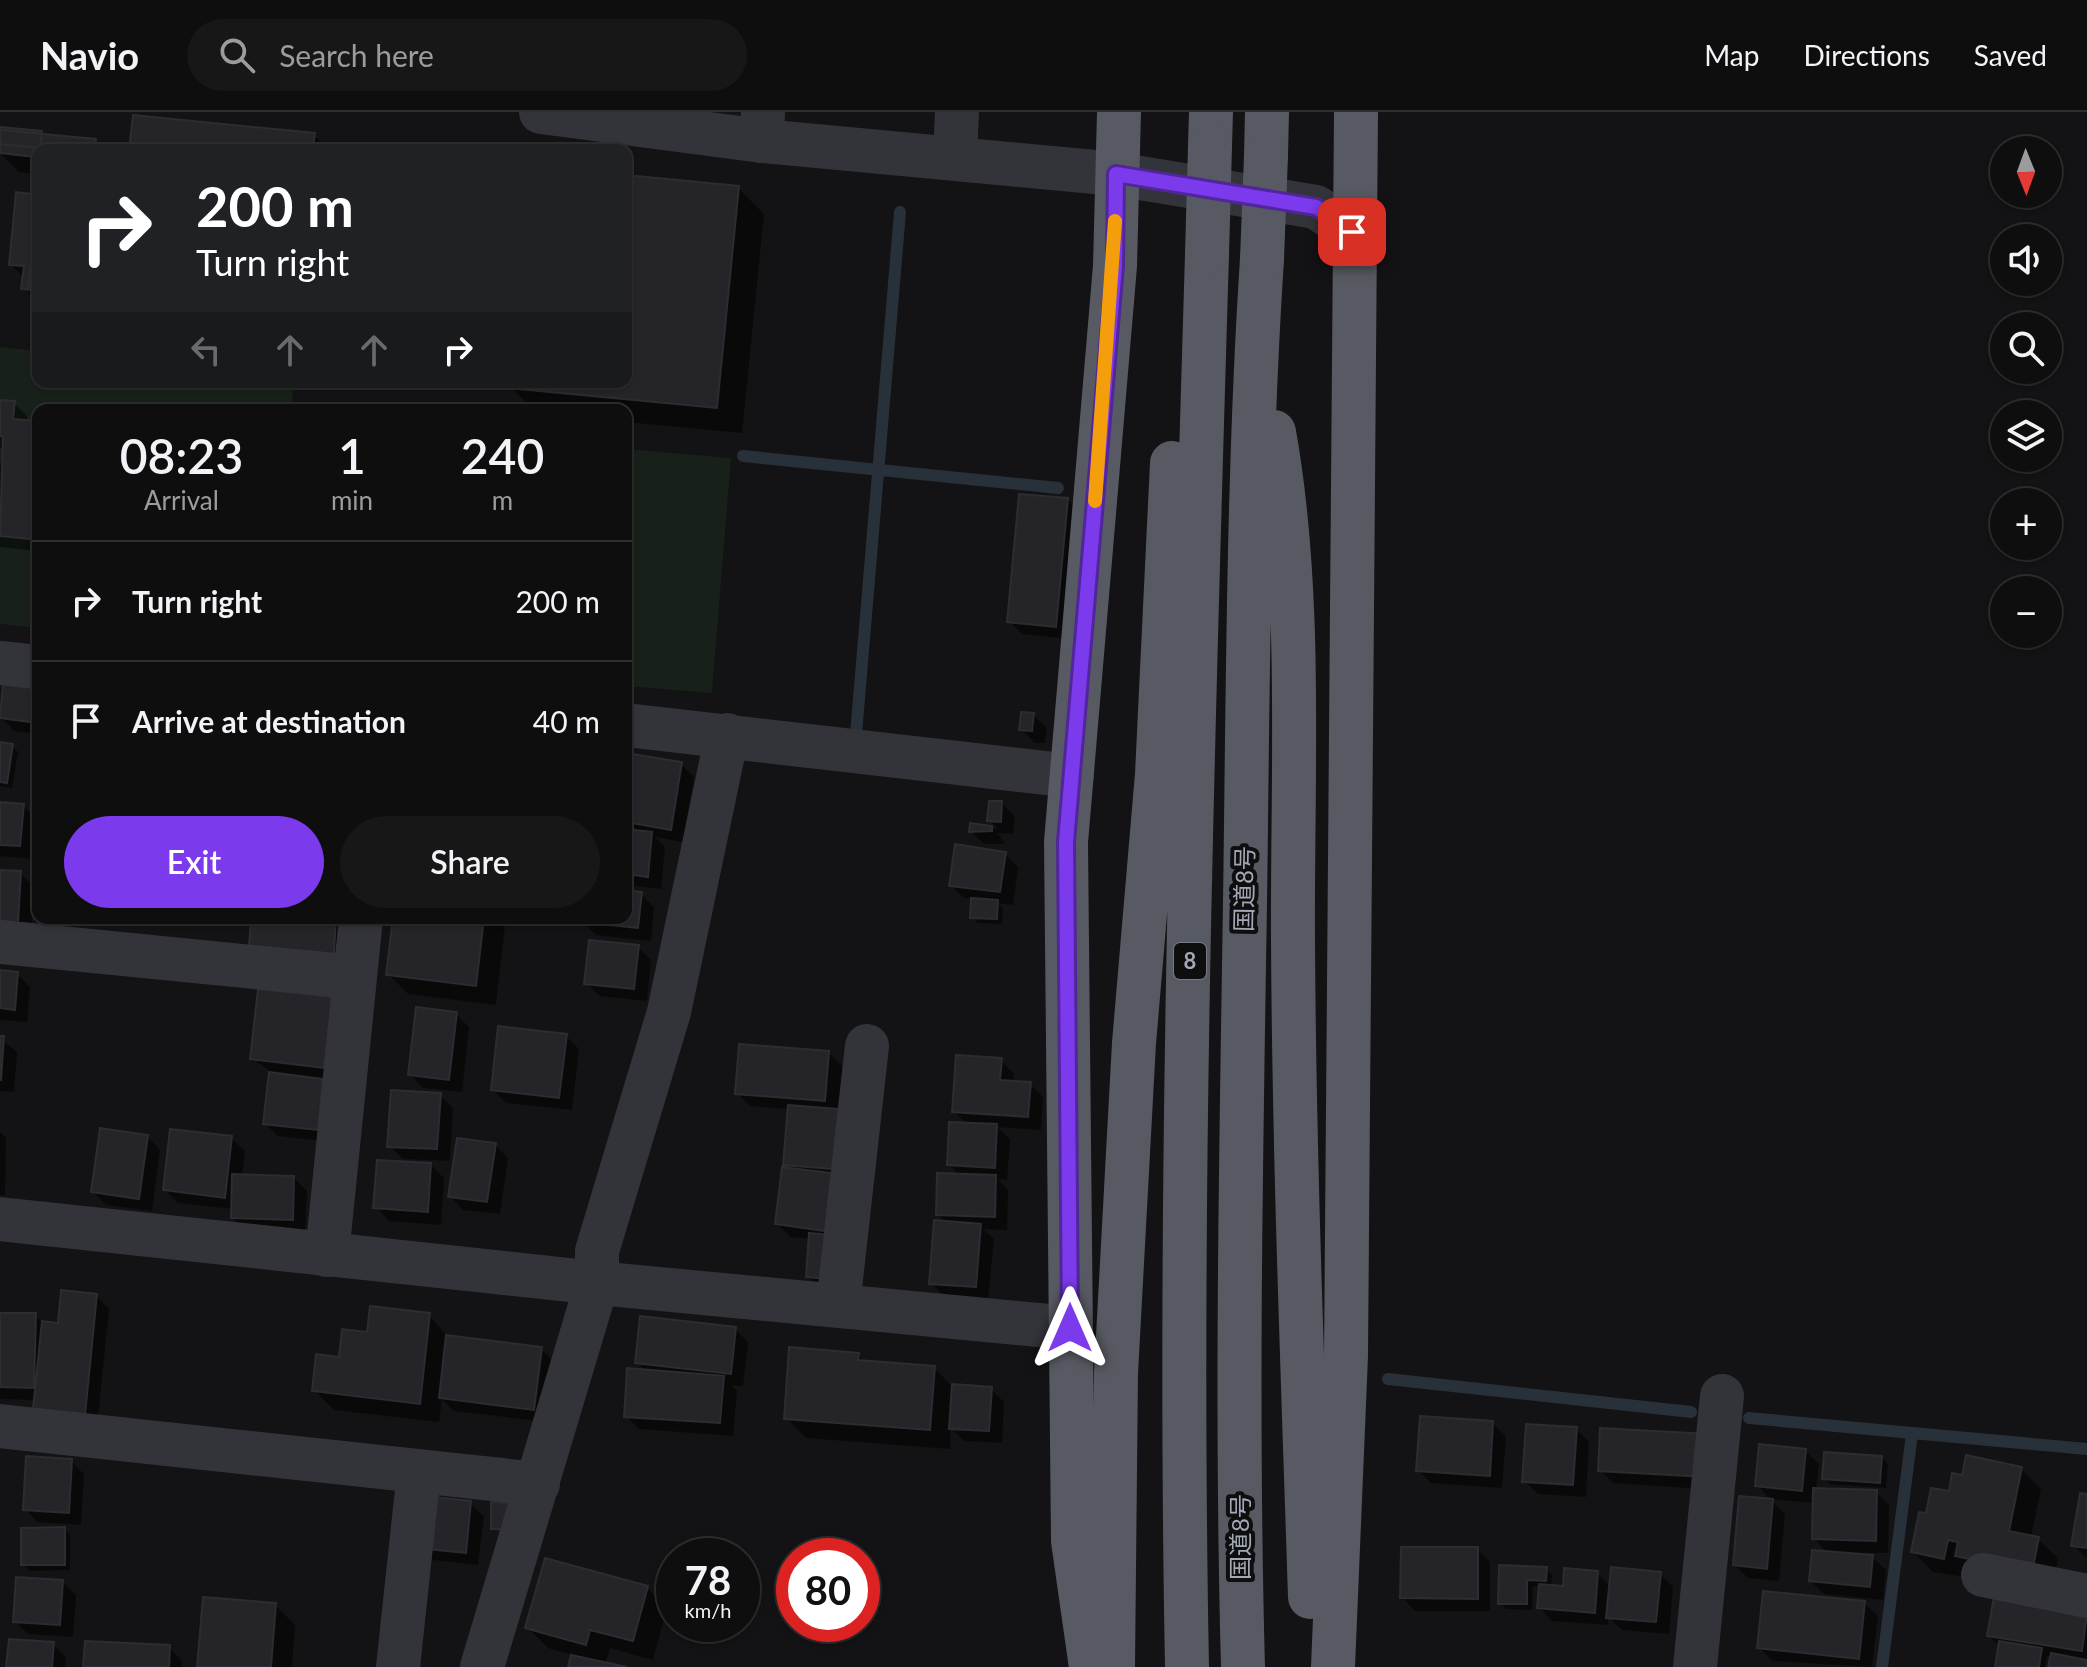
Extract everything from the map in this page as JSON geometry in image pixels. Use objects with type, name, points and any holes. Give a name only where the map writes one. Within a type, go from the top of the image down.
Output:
[{"type":"highway","points":[[1091,1667],[1073,1541],[1066,842],[1115,266],[1119,112]]},
{"type":"highway","name":"国道8号","points":[[1243,1667],[1240,1233],[1257,339],[1267,112]]},
{"type":"highway","points":[[1333,1667],[1346,1356],[1352,232],[1356,112]]},
{"type":"highway","name":"8","points":[[1187,1667],[1186,1220],[1211,129]]},
{"type":"highway","name":"8","points":[[1113,1667],[1116,1373],[1134,1043],[1157,774],[1170,471],[1204,333]]},
{"type":"highway","points":[[1257,339],[1285,496],[1291,629],[1293,1018],[1313,1667]]},
{"type":"street","points":[[541,112],[762,127],[955,157],[1116,174],[1316,207],[1352,232]]},
{"type":"street","points":[[955,157],[957,112]]},
{"type":"street","points":[[0,663],[32,666]]},
{"type":"street","points":[[632,726],[1072,776]]},
{"type":"street","points":[[482,1667],[597,1283],[597,1251],[669,1012],[727,735]]},
{"type":"street","points":[[327,1255],[360,924]]},
{"type":"street","points":[[0,942],[355,977]]},
{"type":"street","points":[[838,1306],[867,1046]]},
{"type":"street","points":[[0,1219],[597,1283],[1070,1328]]},
{"type":"street","points":[[1695,1667],[1722,1396]]},
{"type":"street","points":[[0,1426],[538,1484]]},
{"type":"street","points":[[398,1667],[419,1471]]},
{"type":"street","points":[[1983,1575],[2087,1596]]},
{"type":"shaded area","points":[[0,347],[32,350],[32,388],[293,388],[292,404],[32,404],[32,627],[0,624]]},
{"type":"shaded area","points":[[632,450],[731,458],[712,693],[632,686]]},
{"type":"building","points":[[133,115],[315,133],[314,144],[130,144]]},
{"type":"building","points":[[0,127],[42,131],[40,144],[32,144],[32,147],[0,144]]},
{"type":"building","points":[[0,130],[96,139],[96,144],[32,144],[32,157],[0,153]]},
{"type":"building","points":[[632,176],[739,186],[717,408],[508,388],[632,388]]},
{"type":"building","points":[[16,192],[32,194],[32,290],[21,289],[24,266],[9,265]]},
{"type":"building","points":[[30,268],[32,268],[32,290],[28,290]]},
{"type":"building","points":[[0,400],[15,401],[13,419],[32,421],[32,539],[0,536],[3,437],[0,436]]},
{"type":"building","points":[[1019,494],[1068,498],[1056,627],[1007,622]]},
{"type":"building","points":[[3,684],[32,688],[32,722],[0,718]]},
{"type":"building","points":[[1021,712],[1034,713],[1032,731],[1019,730]]},
{"type":"building","points":[[0,742],[13,744],[7,783],[0,782]]},
{"type":"building","points":[[632,754],[682,762],[671,830],[632,823]]},
{"type":"building","points":[[989,801],[1002,801],[1001,822],[987,821]]},
{"type":"building","points":[[0,802],[24,804],[20,846],[0,845]]},
{"type":"building","points":[[970,823],[992,826],[992,831],[969,832]]},
{"type":"building","points":[[632,830],[652,832],[648,877],[632,875]]},
{"type":"building","points":[[955,844],[1006,852],[1000,892],[949,886]]},
{"type":"building","points":[[0,870],[21,871],[18,923],[0,922]]},
{"type":"building","points":[[632,891],[642,892],[638,928],[599,924],[632,924]]},
{"type":"building","points":[[971,898],[998,900],[997,919],[970,918]]},
{"type":"building","points":[[251,924],[336,924],[334,954],[249,946]]},
{"type":"building","points":[[392,924],[483,924],[476,986],[386,975]]},
{"type":"building","points":[[589,940],[639,945],[634,989],[584,984]]},
{"type":"building","points":[[0,970],[18,972],[15,1010],[0,1008]]},
{"type":"building","points":[[258,989],[332,997],[324,1068],[250,1059]]},
{"type":"building","points":[[416,1007],[457,1012],[449,1080],[408,1075]]},
{"type":"building","points":[[498,1026],[567,1034],[559,1098],[491,1090]]},
{"type":"building","points":[[0,1036],[4,1036],[1,1080],[0,1080]]},
{"type":"building","points":[[739,1044],[829,1051],[825,1101],[735,1094]]},
{"type":"building","points":[[956,1055],[1002,1058],[1000,1080],[1031,1082],[1028,1117],[952,1112]]},
{"type":"building","points":[[269,1072],[323,1079],[318,1130],[263,1124]]},
{"type":"building","points":[[391,1090],[441,1093],[437,1149],[387,1147]]},
{"type":"building","points":[[788,1105],[850,1110],[845,1170],[783,1165]]},
{"type":"building","points":[[949,1122],[997,1124],[995,1168],[947,1165]]},
{"type":"building","points":[[100,1128],[148,1135],[139,1199],[91,1192]]},
{"type":"building","points":[[170,1129],[232,1136],[225,1198],[163,1190]]},
{"type":"building","points":[[457,1138],[496,1143],[487,1202],[448,1197]]},
{"type":"building","points":[[377,1160],[431,1163],[428,1212],[373,1208]]},
{"type":"building","points":[[782,1167],[832,1173],[825,1231],[775,1224]]},
{"type":"building","points":[[937,1173],[996,1175],[995,1217],[936,1215]]},
{"type":"building","points":[[232,1174],[294,1176],[293,1220],[231,1218]]},
{"type":"building","points":[[934,1220],[981,1224],[976,1287],[929,1284]]},
{"type":"building","points":[[809,1233],[831,1235],[829,1279],[806,1277]]},
{"type":"building","points":[[61,1290],[97,1294],[85,1415],[33,1409],[42,1321],[58,1323]]},
{"type":"building","points":[[370,1306],[430,1313],[420,1404],[312,1391],[316,1354],[339,1357],[342,1329],[367,1332]]},
{"type":"building","points":[[0,1313],[36,1313],[34,1388],[0,1387]]},
{"type":"building","points":[[640,1316],[736,1327],[731,1374],[635,1363]]},
{"type":"building","points":[[446,1335],[542,1347],[534,1410],[439,1398]]},
{"type":"building","points":[[789,1347],[859,1353],[858,1360],[935,1366],[930,1430],[784,1419]]},
{"type":"building","points":[[627,1368],[724,1376],[720,1423],[624,1417]]},
{"type":"building","points":[[952,1384],[992,1387],[989,1431],[949,1429]]},
{"type":"building","points":[[1420,1416],[1493,1421],[1490,1476],[1416,1471]]},
{"type":"building","points":[[1526,1424],[1577,1427],[1573,1485],[1522,1482]]},
{"type":"building","points":[[1600,1428],[1708,1434],[1706,1477],[1598,1471]]},
{"type":"building","points":[[1759,1444],[1806,1449],[1802,1491],[1755,1486]]},
{"type":"building","points":[[1824,1452],[1882,1456],[1880,1483],[1822,1479]]},
{"type":"building","points":[[1966,1455],[2022,1467],[2009,1531],[2039,1537],[2032,1572],[1955,1556],[1958,1542],[1948,1540],[1944,1559],[1911,1552],[1919,1512],[1926,1513],[1931,1488],[1949,1491],[1952,1473],[1962,1475]]},
{"type":"building","points":[[26,1456],[72,1459],[69,1513],[23,1510]]},
{"type":"building","points":[[1813,1488],[1877,1490],[1876,1541],[1812,1539]]},
{"type":"building","points":[[2080,1493],[2087,1494],[2087,1548],[2071,1546]]},
{"type":"building","points":[[423,1496],[471,1501],[466,1553],[417,1548]]},
{"type":"building","points":[[1739,1496],[1773,1499],[1767,1569],[1733,1565]]},
{"type":"building","points":[[491,1502],[514,1503],[514,1530],[491,1529]]},
{"type":"building","points":[[65,1527],[65,1565],[21,1565],[21,1528]]},
{"type":"building","points":[[1401,1547],[1478,1547],[1478,1599],[1400,1598]]},
{"type":"building","points":[[1812,1550],[1873,1555],[1870,1587],[1809,1581]]},
{"type":"building","points":[[545,1558],[648,1586],[633,1641],[590,1630],[586,1645],[525,1628]]},
{"type":"building","points":[[1499,1565],[1547,1567],[1546,1581],[1527,1580],[1527,1604],[1498,1604]]},
{"type":"building","points":[[1611,1567],[1661,1572],[1656,1622],[1606,1618]]},
{"type":"building","points":[[1564,1568],[1598,1571],[1595,1613],[1537,1608],[1539,1584],[1563,1586]]},
{"type":"building","points":[[16,1577],[63,1580],[60,1625],[13,1622]]},
{"type":"building","points":[[1763,1591],[1865,1601],[1859,1659],[1757,1648]]},
{"type":"building","points":[[203,1597],[276,1603],[271,1667],[197,1667]]},
{"type":"building","points":[[1994,1597],[2087,1612],[2082,1651],[1987,1636]]},
{"type":"building","points":[[9,1639],[54,1642],[52,1667],[6,1667]]},
{"type":"building","points":[[85,1641],[170,1645],[169,1667],[83,1667]]},
{"type":"building","points":[[1999,1641],[2042,1648],[2039,1667],[1995,1667]]},
{"type":"building","points":[[2051,1653],[2087,1660],[2087,1667],[2048,1667]]},
{"type":"building","points":[[571,1655],[627,1667],[568,1667]]},
{"type":"waterway","points":[[856,734],[900,212]]},
{"type":"waterway","points":[[743,456],[1058,488]]},
{"type":"waterway","points":[[1388,1379],[1691,1412]]},
{"type":"waterway","points":[[1749,1418],[2087,1449]]},
{"type":"waterway","points":[[1882,1667],[1912,1434]]},
{"type":"slow traffic","points":[[1095,501],[1115,266],[1115,221]]},
{"type":"route","points":[[1070,1328],[1066,842],[1115,266],[1116,174],[1316,207],[1352,232]]}]
